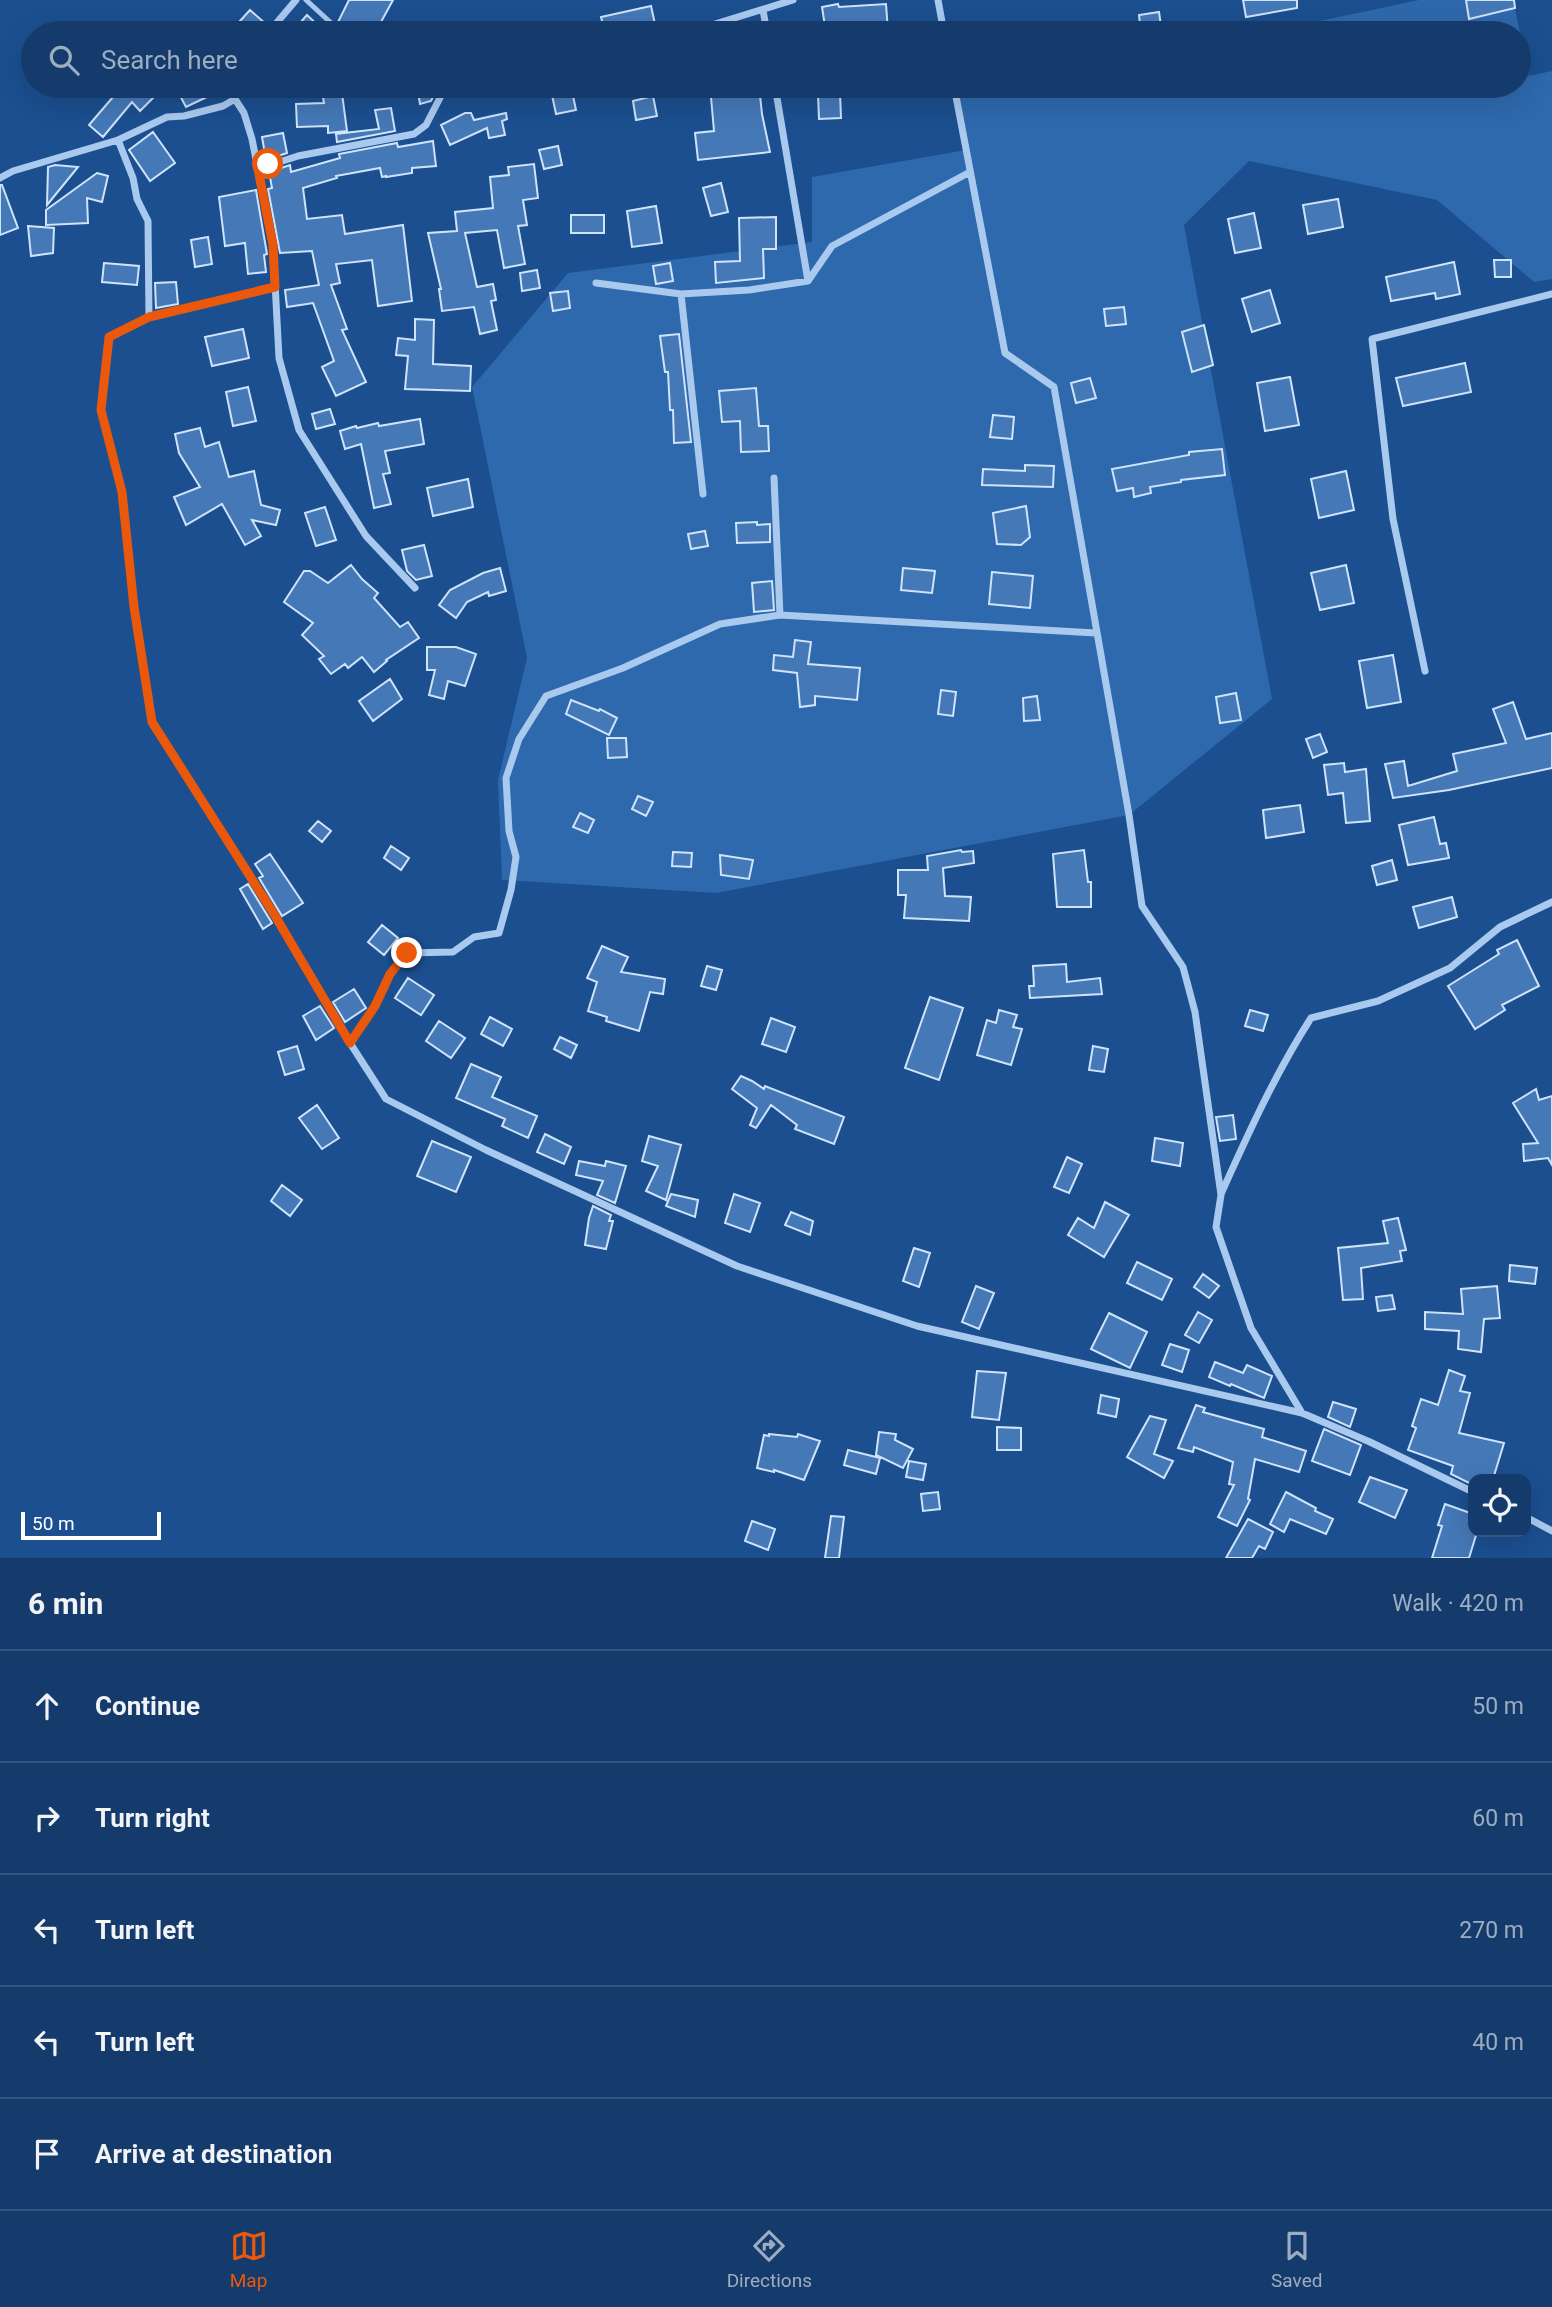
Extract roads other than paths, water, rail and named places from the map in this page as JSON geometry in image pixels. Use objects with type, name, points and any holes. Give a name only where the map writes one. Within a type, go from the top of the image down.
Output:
[{"type":"street","points":[[726,21],[793,0]]},
{"type":"street","points":[[938,0],[942,21]]},
{"type":"street","points":[[277,21],[293,1]]},
{"type":"street","points":[[763,10],[765,21]]},
{"type":"street","points":[[258,169],[298,156],[414,134],[426,125],[440,98]]},
{"type":"street","points":[[777,98],[808,281]]},
{"type":"street","points":[[956,98],[1005,354],[1054,387],[1129,816],[1142,906],[1184,967],[1195,1012],[1221,1195]]},
{"type":"street","points":[[0,178],[13,171],[118,140],[167,117],[197,113],[223,106],[234,99],[244,113],[252,139],[273,245],[279,358],[299,430],[366,536],[415,588]]},
{"type":"street","points":[[118,140],[133,178],[137,199],[148,221],[149,317]]},
{"type":"street","points":[[596,283],[681,293],[749,290],[808,281],[832,246],[970,172]]},
{"type":"street","points":[[275,287],[149,317],[109,337],[101,410],[122,492],[134,607],[152,722],[274,914],[386,1099],[509,1161],[737,1266],[917,1326],[1302,1413],[1370,1442],[1468,1490]]},
{"type":"street","points":[[681,293],[703,494]]},
{"type":"street","points":[[1425,671],[1393,519],[1372,339],[1552,294]]},
{"type":"street","points":[[774,478],[780,615]]},
{"type":"street","points":[[350,1043],[375,1006],[390,974],[407,953],[453,952],[474,937],[499,933],[511,890],[516,857],[509,831],[506,778],[519,739],[546,696],[623,668],[720,624],[780,615],[1096,633]]},
{"type":"street","points":[[1302,1413],[1251,1328],[1216,1227],[1221,1195],[1245,1140],[1286,1057],[1311,1018],[1378,1001],[1450,968],[1500,927],[1552,902]]},
{"type":"street","points":[[1531,1520],[1552,1531]]},
{"type":"lane","points":[[306,0],[329,21]]}]
